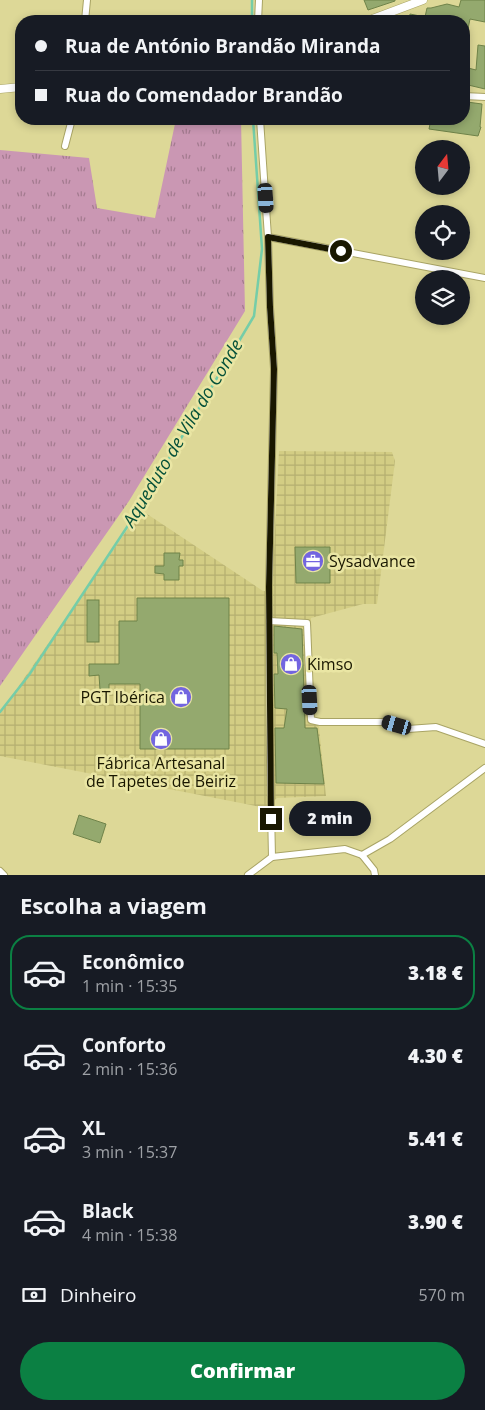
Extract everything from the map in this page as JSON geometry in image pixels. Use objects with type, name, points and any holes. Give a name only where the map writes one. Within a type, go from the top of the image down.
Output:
[{"type":"street","points":[[86,15],[87,0]]},
{"type":"street","points":[[258,15],[259,0]]},
{"type":"street","points":[[383,15],[423,0]]},
{"type":"street","points":[[0,89],[15,88]]},
{"type":"street","points":[[470,96],[485,97]]},
{"type":"street","points":[[65,146],[70,125]]},
{"type":"street","points":[[260,125],[274,369],[269,621],[272,857]]},
{"type":"street","points":[[268,237],[485,278]]},
{"type":"street","points":[[269,621],[307,623],[311,720],[320,722],[386,722],[408,728],[436,728],[485,744]]},
{"type":"street","points":[[362,855],[390,839],[485,768]]},
{"type":"street","points":[[248,875],[272,857],[345,850],[362,855],[374,870],[375,875]]},
{"type":"street","points":[[0,871],[4,875]]},
{"type":"shaded area","points":[[279,451],[392,452],[395,461],[377,604],[363,604],[311,618],[312,713],[319,727],[326,796],[277,798],[266,808],[0,756],[0,713],[141,510],[263,591],[272,591]]},
{"type":"green space","points":[[175,125],[241,125],[245,311],[129,501],[0,686],[0,150],[89,158],[97,208],[155,218]]},
{"type":"building","points":[[364,0],[395,0],[395,1],[368,10]]},
{"type":"building","points":[[461,0],[485,0],[485,22],[470,19],[470,15],[425,15],[427,8],[447,4],[459,7]]},
{"type":"building","points":[[478,45],[485,46],[485,89],[470,85],[470,68],[476,70]]},
{"type":"building","points":[[470,102],[482,104],[481,127],[478,136],[429,129],[430,125],[470,125]]},
{"type":"building","name":"Sysadvance","points":[[295,547],[330,547],[330,583],[296,583]]},
{"type":"building","points":[[164,553],[180,553],[179,560],[183,560],[183,566],[179,566],[179,580],[164,580],[164,574],[155,573],[155,566],[164,566]]},
{"type":"building","points":[[137,598],[229,598],[229,749],[140,749],[140,684],[109,684],[109,690],[100,690],[99,675],[89,676],[89,664],[119,664],[119,621],[137,621]]},
{"type":"building","points":[[87,600],[99,600],[99,642],[87,642]]},
{"type":"building","points":[[274,626],[302,629],[305,728],[317,728],[324,784],[276,783],[275,728],[284,728],[287,709],[275,708],[274,674],[278,674],[277,653],[274,653]]},
{"type":"building","points":[[79,815],[106,824],[100,843],[73,834]]},
{"type":"waterway","name":"Aqueduto de Vila do Conde","points":[[252,0],[252,15]]},
{"type":"waterway","name":"Aqueduto de Vila do Conde","points":[[0,712],[29,675],[137,512],[254,316],[262,249],[253,125]]},
{"type":"place","name":"Sysadvance","points":[[313,561]]},
{"type":"place","name":"Kimso","points":[[291,664]]},
{"type":"place","name":"PGT Ibérica","points":[[181,697]]},
{"type":"place","name":"Fábrica Artesanal de Tapetes de Beiriz","points":[[161,739]]},
{"type":"route","points":[[271,819],[269,587],[274,369],[268,237],[341,251]]}]
